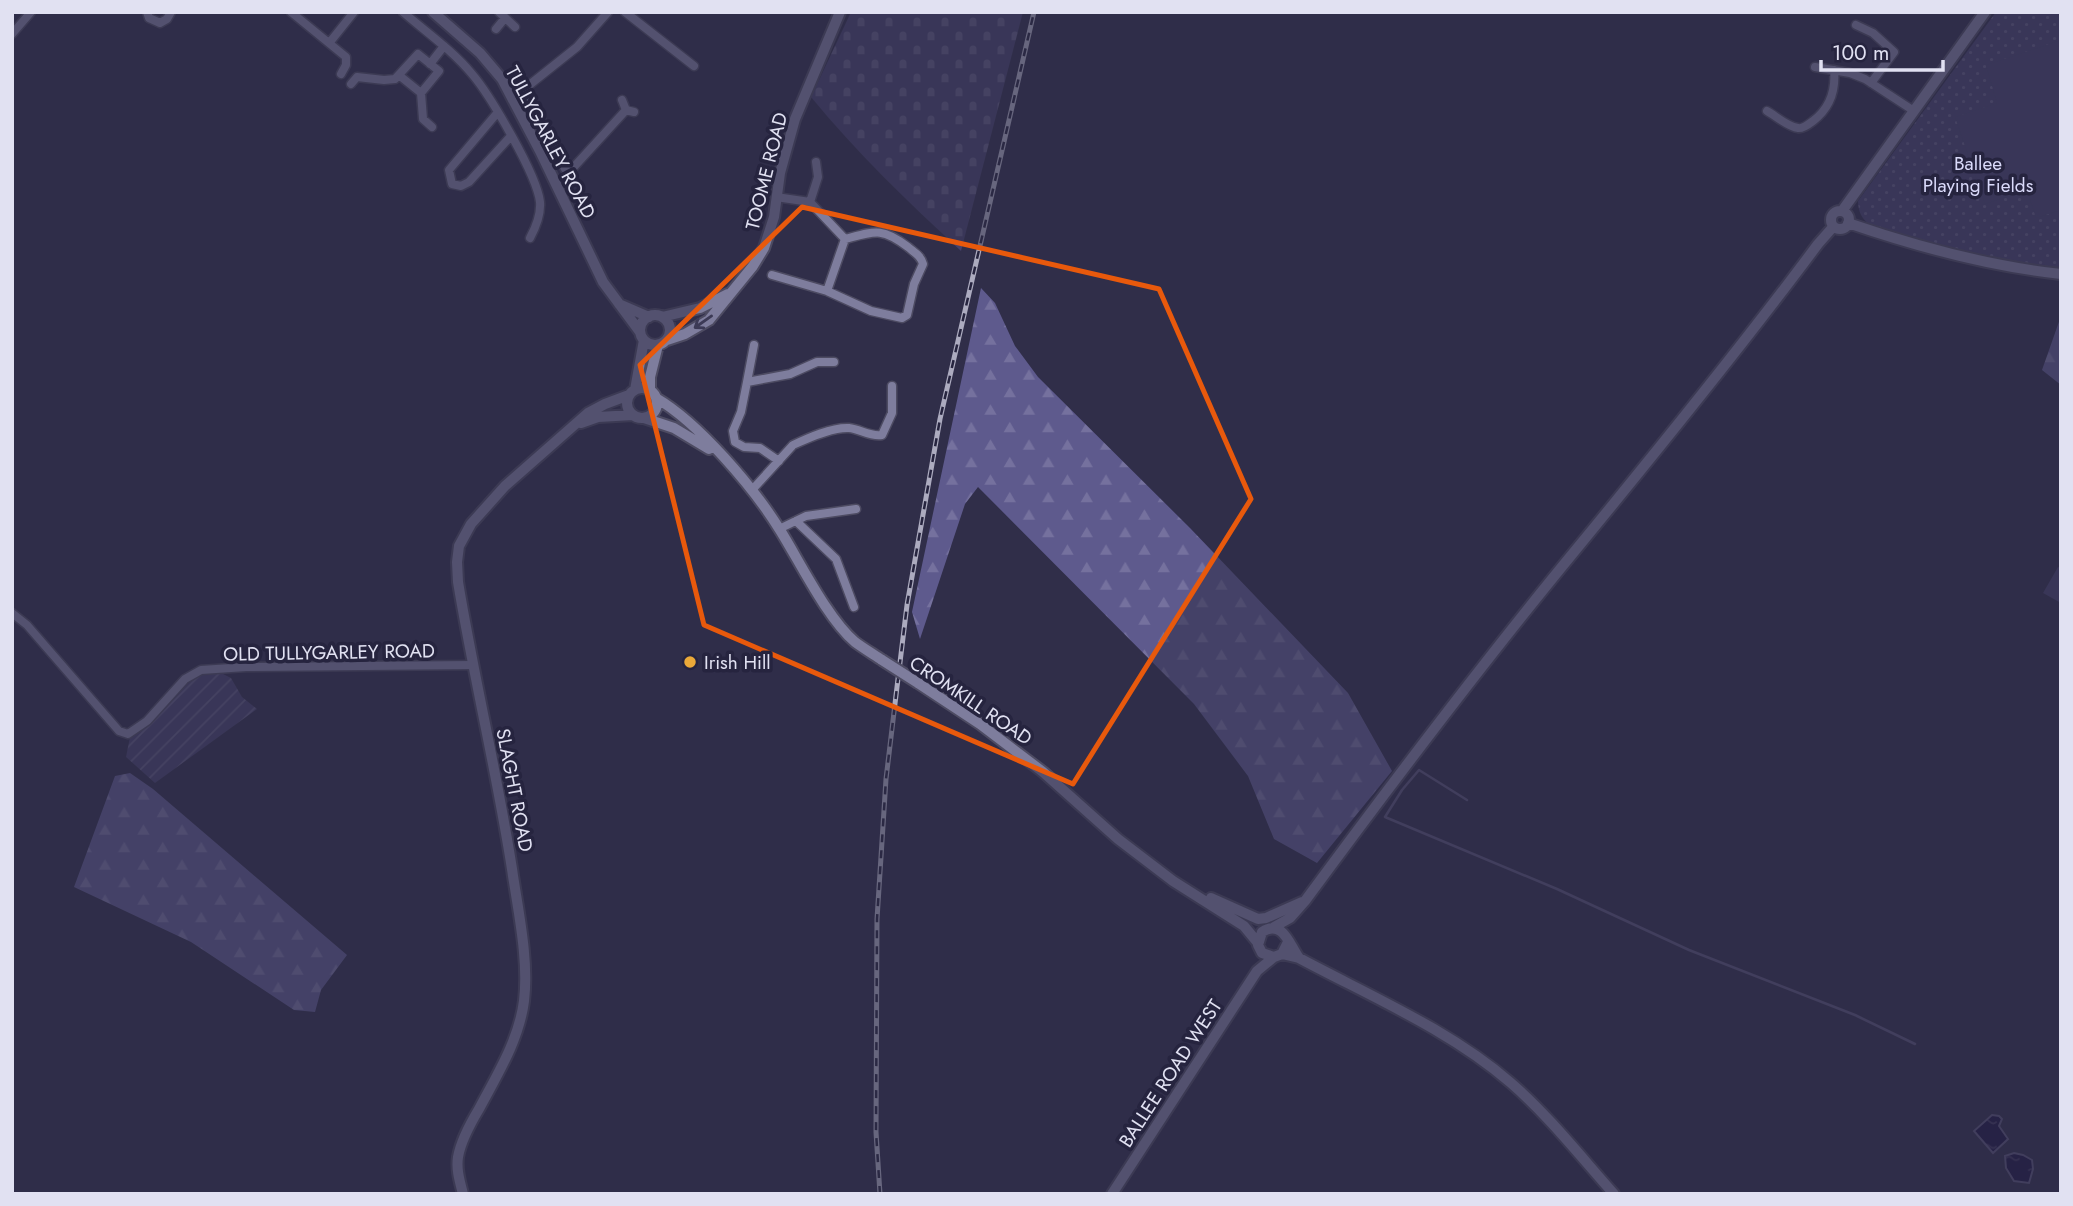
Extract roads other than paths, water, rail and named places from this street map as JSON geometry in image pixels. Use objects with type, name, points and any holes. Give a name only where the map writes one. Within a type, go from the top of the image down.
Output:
[{"type":"street","points":[[12,34],[31,12]]},
{"type":"street","points":[[147,12],[149,18],[160,23],[167,19],[171,12]]},
{"type":"street","points":[[291,12],[346,57],[346,65],[341,75]]},
{"type":"street","points":[[330,42],[354,12]]},
{"type":"street","points":[[403,12],[444,46],[472,74],[498,112],[539,198],[537,223],[530,238]]},
{"type":"street","name":"TULLYGARLEY ROAD","points":[[433,12],[480,53],[502,79],[603,282],[642,336]]},
{"type":"street","points":[[608,12],[577,47],[528,86],[527,91],[565,169],[572,169],[630,111],[622,100]]},
{"type":"street","points":[[625,12],[694,66]]},
{"type":"street","name":"TOOME ROAD","points":[[663,343],[709,320],[753,267],[764,248],[774,217],[780,173],[801,103],[840,12]]},
{"type":"street","points":[[1849,223],[1842,229],[1833,227],[1831,216],[1842,211],[1985,12]]},
{"type":"street","points":[[496,29],[502,15],[515,27]]},
{"type":"street","points":[[1856,25],[1872,33],[1894,52],[1871,83]]},
{"type":"street","points":[[430,64],[444,46]]},
{"type":"street","points":[[351,84],[357,77],[384,80],[400,76],[418,54],[439,71],[421,93],[423,119],[432,127]]},
{"type":"street","points":[[1815,67],[1860,77],[1914,111]]},
{"type":"street","points":[[1768,111],[1796,128],[1806,126],[1819,116],[1830,102],[1834,90],[1834,71]]},
{"type":"street","points":[[400,76],[421,93]]},
{"type":"street","points":[[498,112],[449,170],[452,184],[461,187],[469,182],[511,136]]},
{"type":"street","points":[[810,202],[818,177],[816,162]]},
{"type":"street","points":[[776,197],[810,202],[845,239]]},
{"type":"street","points":[[1842,211],[1847,215],[1849,223]]},
{"type":"street","points":[[1849,223],[1899,241],[1971,260],[2061,274]]},
{"type":"street","points":[[1614,1194],[1510,1082],[1451,1040],[1299,958],[1266,956],[1259,947],[1259,935],[1290,918],[1305,901],[1429,736],[1574,552],[1716,379],[1833,227]]},
{"type":"street","points":[[772,275],[827,291],[892,317],[904,318],[908,312],[914,282],[923,267],[920,256],[893,235],[881,231],[845,239]]},
{"type":"street","points":[[827,291],[845,239]]},
{"type":"street","name":"TOOME ROAD","points":[[662,317],[699,307],[730,293]]},
{"type":"street","points":[[619,304],[649,317],[662,317],[670,327],[652,366],[653,394],[657,405],[654,412],[638,416],[628,407],[642,324],[649,317]]},
{"type":"street","points":[[642,336],[649,344],[663,343]]},
{"type":"street","points":[[754,345],[741,412],[733,431],[735,442],[744,447],[760,448],[779,461]]},
{"type":"street","points":[[747,382],[790,374],[817,362],[834,362]]},
{"type":"street","points":[[752,491],[793,445],[844,428],[882,435],[892,413],[892,386]]},
{"type":"street","points":[[632,392],[641,388],[653,394]]},
{"type":"street","name":"SLAGHT ROAD","points":[[463,1194],[457,1170],[460,1150],[471,1122],[514,1040],[524,1003],[524,980],[517,901],[501,803],[458,582],[459,546],[471,524],[505,486],[595,408],[632,392]]},
{"type":"street","name":"CROMKILL ROAD","points":[[653,394],[694,426],[752,491],[831,612],[853,640],[980,724],[1043,772],[1089,815],[1183,887],[1244,926],[1259,947]]},
{"type":"street","name":"SLAGHT ROAD","points":[[572,427],[598,417],[638,416]]},
{"type":"street","name":"CROMKILL ROAD","points":[[638,416],[686,434],[723,459]]},
{"type":"street","points":[[779,529],[806,516],[856,509]]},
{"type":"street","points":[[796,521],[836,559],[854,607]]},
{"type":"street","name":"OLD TULLYGARLEY ROAD","points":[[12,613],[27,625],[119,731],[128,734],[147,721],[185,679],[201,670],[246,667],[473,665]]},
{"type":"street","points":[[1183,887],[1194,888],[1258,919],[1305,901]]},
{"type":"street","points":[[1278,955],[1287,939],[1290,918]]},
{"type":"street","name":"CROMKILL ROAD","points":[[1244,926],[1270,928]]},
{"type":"street","points":[[1270,928],[1283,931],[1299,958]]},
{"type":"street","name":"BALLEE ROAD WEST","points":[[1256,971],[1259,947]]},
{"type":"street","name":"BALLEE ROAD WEST","points":[[1112,1194],[1256,971],[1278,955]]},
{"type":"water","points":[[1992,1115],[2002,1119],[1999,1126],[2008,1139],[1993,1153],[1974,1131]]},
{"type":"water","points":[[2014,1153],[2032,1160],[2033,1169],[2029,1183],[2014,1181],[2006,1168],[2005,1156]]},
{"type":"waterway","points":[[1467,800],[1419,770],[1385,817],[1557,889],[1689,950],[1855,1015],[1915,1044]]},
{"type":"railway","points":[[880,1194],[876,1132],[877,919],[886,779],[907,605],[940,419],[1034,12]]},
{"type":"place","name":"Irish Hill","points":[[690,662]]},
{"type":"park label","name":"Ballee Playing Fields","points":[[1978,174]]}]
